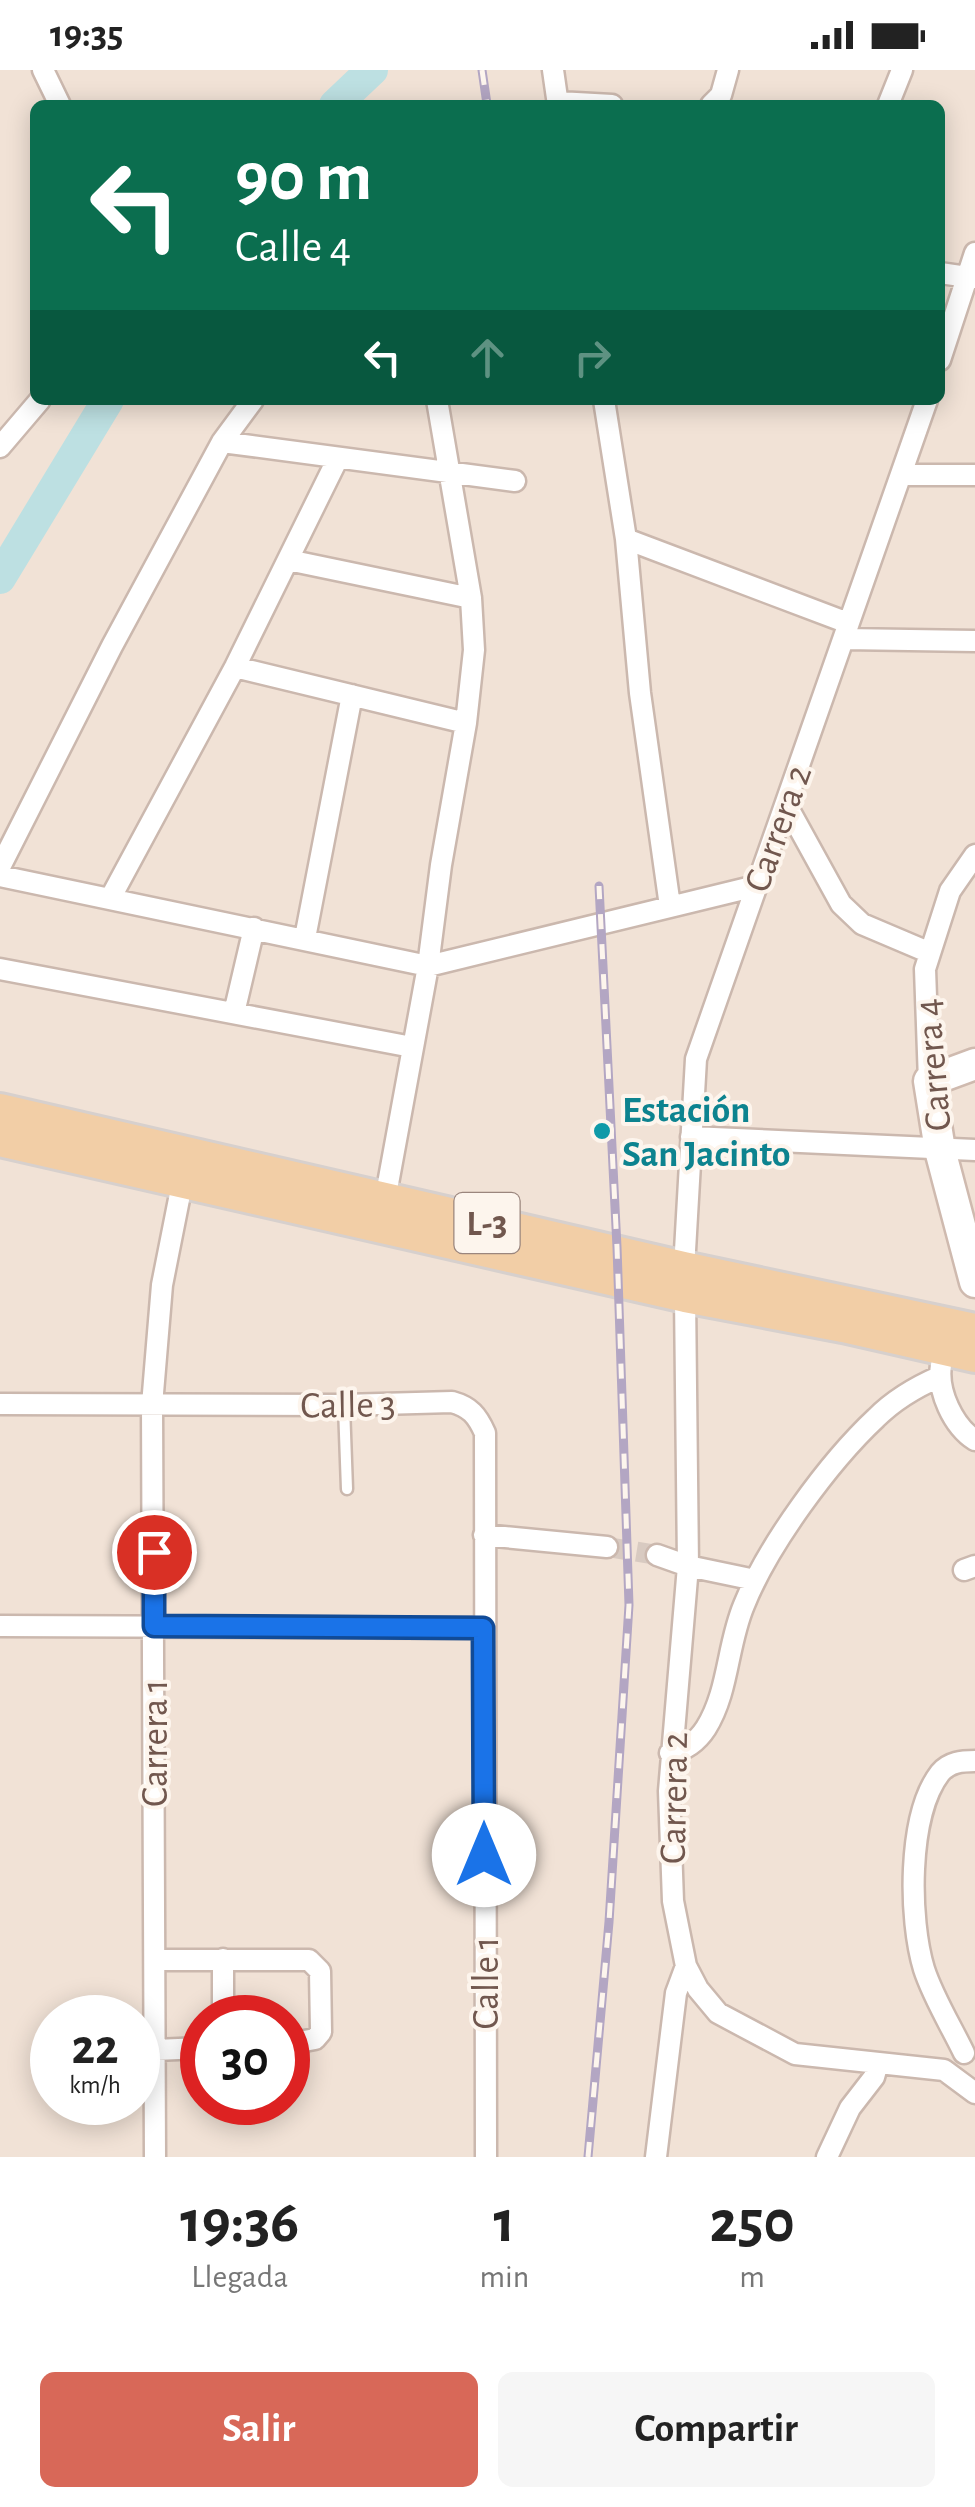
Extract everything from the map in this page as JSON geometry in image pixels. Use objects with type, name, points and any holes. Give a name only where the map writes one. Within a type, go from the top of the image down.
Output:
[{"type":"main road","name":"L-3","points":[[0,1110],[185,1166],[957,1347]]},
{"type":"main road","name":"L-3","points":[[0,1140],[385,1200],[685,1282]]},
{"type":"street","points":[[42,70],[57,100]]},
{"type":"street","points":[[553,70],[557,100]]},
{"type":"street","points":[[716,100],[728,70]]},
{"type":"street","points":[[890,100],[902,70]]},
{"type":"street","points":[[945,346],[975,254]]},
{"type":"street","points":[[945,273],[970,278]]},
{"type":"street","points":[[0,448],[36,405]]},
{"type":"street","points":[[0,867],[112,646],[222,442],[248,405]]},
{"type":"street","points":[[385,1200],[428,966],[474,650],[470,598],[438,405]]},
{"type":"street","points":[[605,405],[626,538],[640,693],[670,906]]},
{"type":"street","name":"Carrera 2","points":[[925,405],[696,1060],[685,1282],[688,1566],[670,1752],[673,1901],[686,1966],[698,1989],[718,2012],[751,2033],[796,2054],[944,2070],[975,2093]]},
{"type":"street","points":[[222,442],[516,481]]},
{"type":"street","points":[[111,897],[235,667],[338,458]]},
{"type":"street","points":[[903,475],[975,476]]},
{"type":"street","points":[[626,538],[846,631],[975,641]]},
{"type":"street","points":[[288,560],[470,598]]},
{"type":"street","points":[[235,667],[466,724]]},
{"type":"street","points":[[305,938],[352,695]]},
{"type":"street","points":[[787,806],[841,904],[862,924],[928,952]]},
{"type":"street","name":"Carrera 4","points":[[975,855],[950,891],[924,968],[929,1081],[940,1150],[968,1232],[975,1282]]},
{"type":"street","points":[[0,876],[428,966],[756,886]]},
{"type":"street","points":[[234,1013],[254,928]]},
{"type":"street","points":[[0,969],[412,1047]]},
{"type":"street","points":[[929,1081],[975,1064]]},
{"type":"street","points":[[692,1137],[975,1150]]},
{"type":"street","name":"Carrera 1","points":[[155,1995],[152,1405],[162,1285],[185,1166]]},
{"type":"street","points":[[957,1347],[952,1415],[966,1435],[975,1440]]},
{"type":"street","points":[[670,1752],[686,1750],[704,1731],[720,1699],[728,1651],[742,1606],[814,1491],[860,1434],[957,1347]]},
{"type":"street","name":"Calle 3","points":[[0,1404],[452,1402],[468,1406],[486,1432],[483,1628]]},
{"type":"street","points":[[484,1535],[607,1548]]},
{"type":"street","points":[[657,1555],[755,1580]]},
{"type":"street","points":[[0,1626],[483,1628]]},
{"type":"street","name":"Calle 1","points":[[483,1628],[486,2157]]},
{"type":"street","points":[[944,2070],[970,2050],[924,1970],[914,1906],[918,1838],[928,1796],[942,1771],[957,1762],[975,1761]]},
{"type":"street","points":[[155,1960],[300,1958],[316,1964],[322,1982],[322,2032],[310,2040]]},
{"type":"street","points":[[222,1995],[223,1959]]},
{"type":"street","points":[[656,2157],[676,1993],[686,1966]]},
{"type":"street","points":[[827,2157],[850,2108],[874,2077],[878,2062]]},
{"type":"street","name":"Carrera 1","points":[[155,2125],[155,2157]]},
{"type":"lane","points":[[344,1405],[347,1489]]},
{"type":"shaded area","points":[[0,70],[975,70],[975,2157],[0,2157]]},
{"type":"waterway","points":[[340,100],[372,70]]},
{"type":"waterway","points":[[0,578],[105,405]]},
{"type":"tunnel","points":[[607,1547],[657,1555]]},
{"type":"railway","points":[[482,70],[486,100]]},
{"type":"railway","points":[[588,2157],[609,1922],[629,1605],[599,886]]},
{"type":"place","name":"Estación San Jacinto","points":[[602,1131]]},
{"type":"route","points":[[154,1552],[154,1626],[483,1628],[484,1855]]}]
